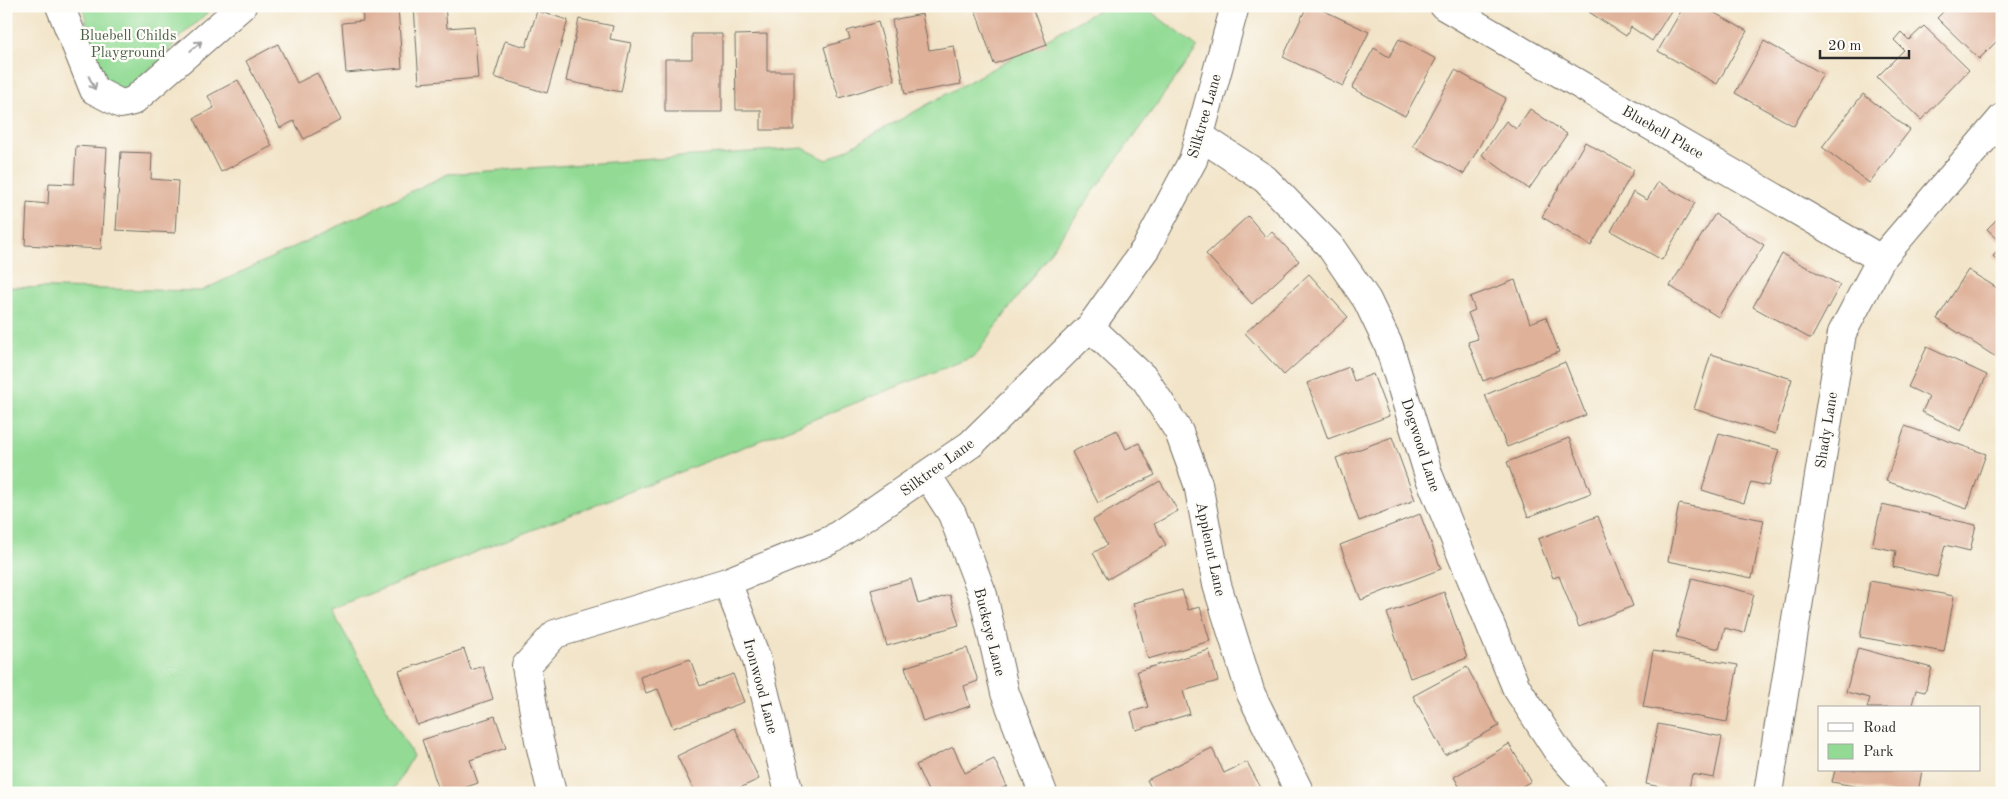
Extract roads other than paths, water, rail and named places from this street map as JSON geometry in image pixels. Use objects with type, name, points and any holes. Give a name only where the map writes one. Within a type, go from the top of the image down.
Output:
[{"type":"street","points":[[60,6],[94,90],[121,104],[133,101],[242,6]]},
{"type":"street","name":"Silktree Lane","points":[[552,793],[526,666],[555,634],[727,582],[831,540],[971,444],[1090,327],[1146,248],[1192,160],[1236,6]]},
{"type":"street","name":"Bluebell Place","points":[[1444,6],[1881,259]]},
{"type":"street","name":"Shady Lane","points":[[1768,793],[1842,333],[1881,259],[2002,118]]},
{"type":"street","name":"Dogwood Lane","points":[[1200,136],[1265,179],[1330,246],[1367,300],[1389,346],[1429,476],[1516,687],[1557,750],[1595,793]]},
{"type":"street","name":"Applenut Lane","points":[[1090,327],[1145,379],[1179,432],[1198,484],[1217,585],[1251,694],[1300,793]]},
{"type":"street","name":"Buckeye Lane","points":[[927,475],[952,514],[983,595],[1005,693],[1044,793]]},
{"type":"street","name":"Ironwood Lane","points":[[727,582],[756,657],[789,793]]},
{"type":"park label","name":"Bluebell Childs Playground","points":[[128,44]]}]
